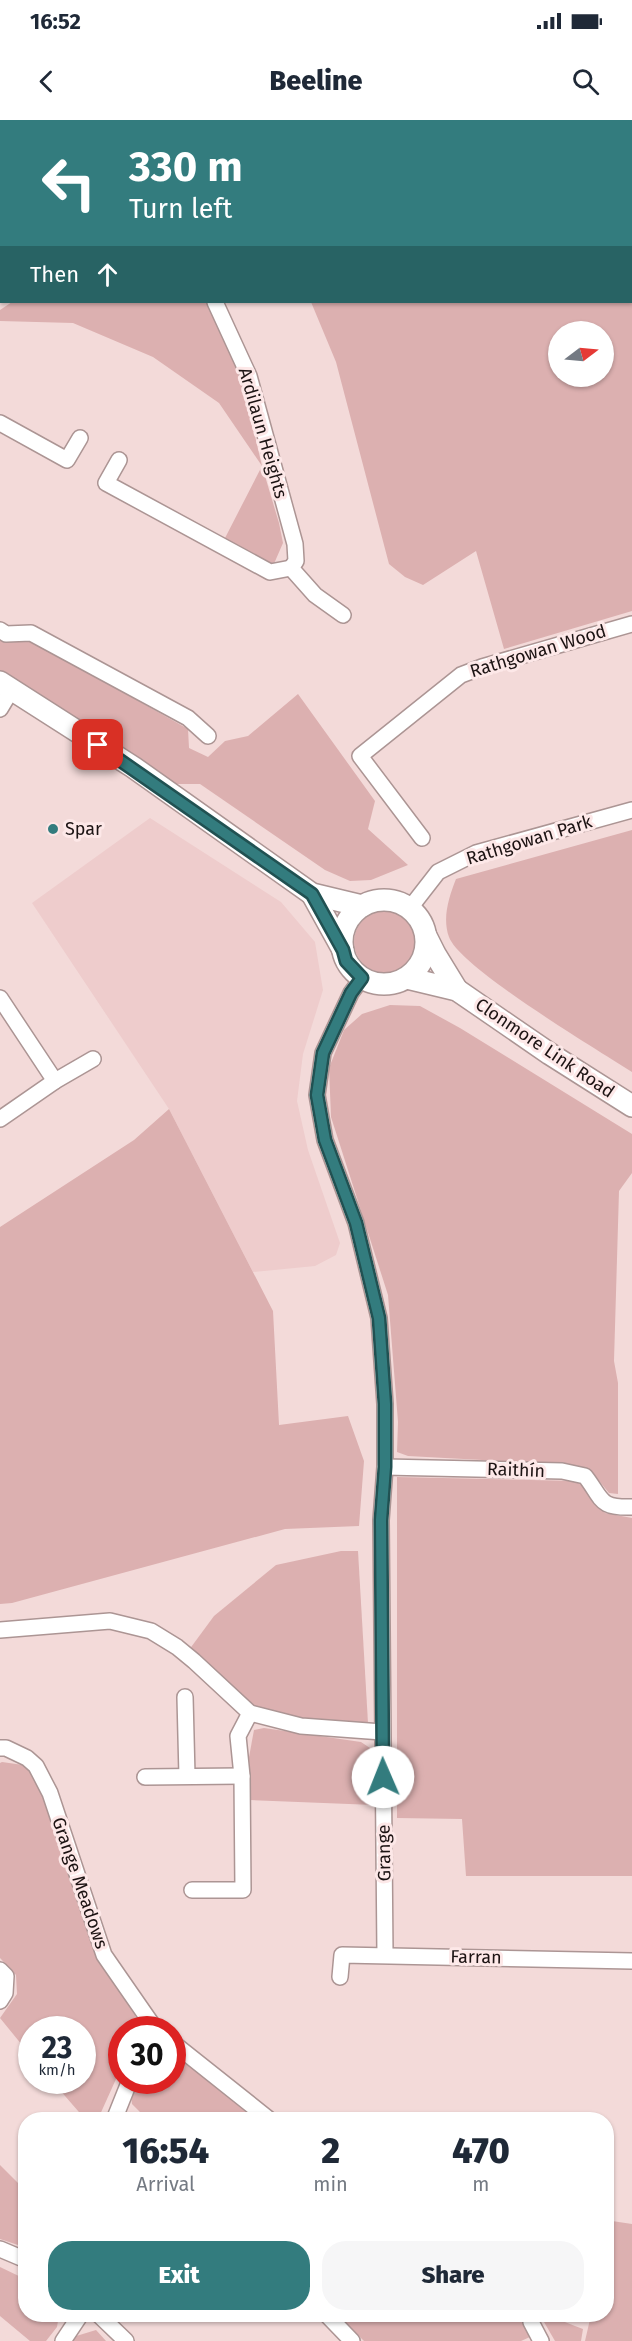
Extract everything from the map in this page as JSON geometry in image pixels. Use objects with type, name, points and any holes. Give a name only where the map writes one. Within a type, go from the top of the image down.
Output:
[{"type":"main road","points":[[6,686],[133,767],[312,894],[362,906]]},
{"type":"main road","points":[[312,894],[343,950]]},
{"type":"main road","points":[[373,901],[399,902],[410,908],[423,926],[427,948],[423,960],[407,978],[384,985],[373,983],[362,978],[346,961],[342,937],[352,915],[362,906],[373,901]]},
{"type":"main road","name":"Clonmore Link Road","points":[[426,936],[458,990]]},
{"type":"main road","name":"Clonmore Link Road","points":[[407,978],[458,990],[550,1054],[632,1106]]},
{"type":"street","name":"Ardilaun Heights","points":[[215,303],[249,376],[295,544],[296,561],[291,568]]},
{"type":"street","points":[[0,423],[67,460],[80,438]]},
{"type":"street","points":[[119,460],[106,483],[270,572],[291,568],[315,596],[343,615]]},
{"type":"street","name":"Rathgowan Wood","points":[[422,838],[360,756],[461,675],[632,624]]},
{"type":"street","points":[[0,630],[6,634],[31,633],[188,718],[208,736]]},
{"type":"street","points":[[0,709],[6,686]]},
{"type":"street","name":"Rathgowan Park","points":[[410,908],[438,872],[476,854],[632,810]]},
{"type":"street","name":"Grange","points":[[362,978],[351,993],[323,1053],[317,1095],[325,1140],[356,1223],[379,1318],[385,1404],[385,1467],[381,1520],[385,1955]]},
{"type":"street","points":[[0,998],[55,1081]]},
{"type":"street","points":[[0,1119],[55,1081],[93,1059]]},
{"type":"street","name":"Raithín","points":[[385,1467],[562,1471],[585,1476],[602,1502],[615,1508],[632,1507]]},
{"type":"street","points":[[0,1630],[110,1621],[151,1631],[194,1660],[250,1713],[301,1726],[382,1732]]},
{"type":"street","points":[[185,1697],[187,1776]]},
{"type":"street","points":[[192,1890],[243,1890],[242,1776],[238,1736],[250,1713]]},
{"type":"street","name":"Grange Meadows","points":[[0,1748],[17,1753],[36,1766],[50,1793],[104,1955],[146,2016]]},
{"type":"street","points":[[145,1777],[242,1776]]},
{"type":"street","name":"Farran","points":[[340,1977],[342,1955],[632,1961]]},
{"type":"street","points":[[0,1970],[6,1976],[6,1993],[0,2001]]},
{"type":"street","points":[[186,2053],[260,2112]]},
{"type":"street","points":[[122,2112],[127,2094]]},
{"type":"street","points":[[0,2249],[18,2256]]},
{"type":"street","points":[[63,2341],[76,2322]]},
{"type":"street","points":[[106,2322],[126,2341]]},
{"type":"street","points":[[334,2322],[352,2341]]},
{"type":"street","points":[[531,2322],[541,2341]]},
{"type":"shaded area","points":[[10,303],[208,303],[242,381],[262,466],[219,403],[153,357],[73,323],[0,321],[0,310]]},
{"type":"shaded area","points":[[311,303],[632,303],[632,611],[504,649],[476,551],[423,585],[405,577],[389,564],[336,362]]},
{"type":"shaded area","points":[[262,466],[283,543],[273,566],[224,540]]},
{"type":"shaded area","points":[[0,638],[34,642],[188,729],[189,748],[208,757],[225,741],[248,736],[298,694],[375,801],[368,829],[408,865],[371,880],[350,881],[325,870],[200,784],[171,784],[0,673]]},
{"type":"shaded area","points":[[150,818],[281,902],[315,942],[323,990],[303,1054],[297,1101],[308,1150],[340,1243],[336,1255],[315,1266],[253,1272],[169,1109],[32,903]]},
{"type":"shaded area","points":[[632,830],[632,1072],[532,1008],[477,968],[459,951],[449,937],[446,915],[456,879]]},
{"type":"shaded area","points":[[379,911],[391,911],[407,920],[414,930],[416,942],[414,954],[407,964],[391,973],[379,973],[368,968],[359,959],[354,948],[354,936],[359,925],[368,916]]},
{"type":"shaded area","points":[[390,1005],[420,1006],[460,1028],[632,1134],[632,1173],[619,1191],[614,1361],[618,1383],[618,1494],[609,1493],[591,1471],[575,1465],[408,1456],[397,1452],[398,1422],[388,1295],[331,1117],[329,1068],[344,1030],[362,1014]]},
{"type":"shaded area","points":[[169,1109],[273,1311],[279,1425],[348,1416],[364,1461],[359,1526],[285,1529],[12,1603],[0,1604],[0,1227],[134,1140]]},
{"type":"shaded area","points":[[397,1477],[577,1481],[589,1491],[605,1513],[632,1518],[632,1876],[466,1876],[462,1819],[397,1818]]},
{"type":"shaded area","points":[[341,1551],[358,1551],[368,1723],[331,1728],[265,1718],[186,1654],[214,1616],[276,1565]]},
{"type":"shaded area","points":[[264,1728],[361,1742],[370,1748],[374,1805],[250,1800],[249,1757],[254,1730]]},
{"type":"shaded area","points":[[2,1762],[23,1765],[34,1776],[52,1821],[99,1959],[135,2016],[108,2016],[109,2094],[101,2112],[79,2112],[63,2094],[96,2094],[96,2016],[18,2016],[18,2040],[0,2018],[17,1994],[16,1975],[0,1958],[0,1763]]},
{"type":"shaded area","points":[[186,2061],[249,2112],[140,2112],[132,2104],[131,2095],[186,2094]]},
{"type":"shaded area","points":[[0,2165],[18,2183],[18,2245],[0,2239]]},
{"type":"shaded area","points":[[614,2221],[632,2224],[632,2341],[585,2341],[589,2322],[614,2322]]},
{"type":"shaded area","points":[[0,2267],[18,2276],[18,2322],[58,2322],[57,2327],[46,2341],[30,2341],[0,2316]]},
{"type":"shaded area","points":[[345,2322],[524,2322],[530,2337],[521,2341],[364,2341]]},
{"type":"shaded area","points":[[544,2322],[565,2322],[583,2329],[581,2341],[555,2341]]},
{"type":"shaded area","points":[[96,2330],[106,2341],[71,2341],[73,2337]]},
{"type":"place","name":"Spar","points":[[53,829]]},
{"type":"route","points":[[98,745],[133,767],[312,894],[343,950],[346,961],[362,978],[351,993],[323,1053],[317,1095],[325,1140],[356,1223],[379,1318],[385,1404],[385,1467],[381,1520],[383,1777]]}]
